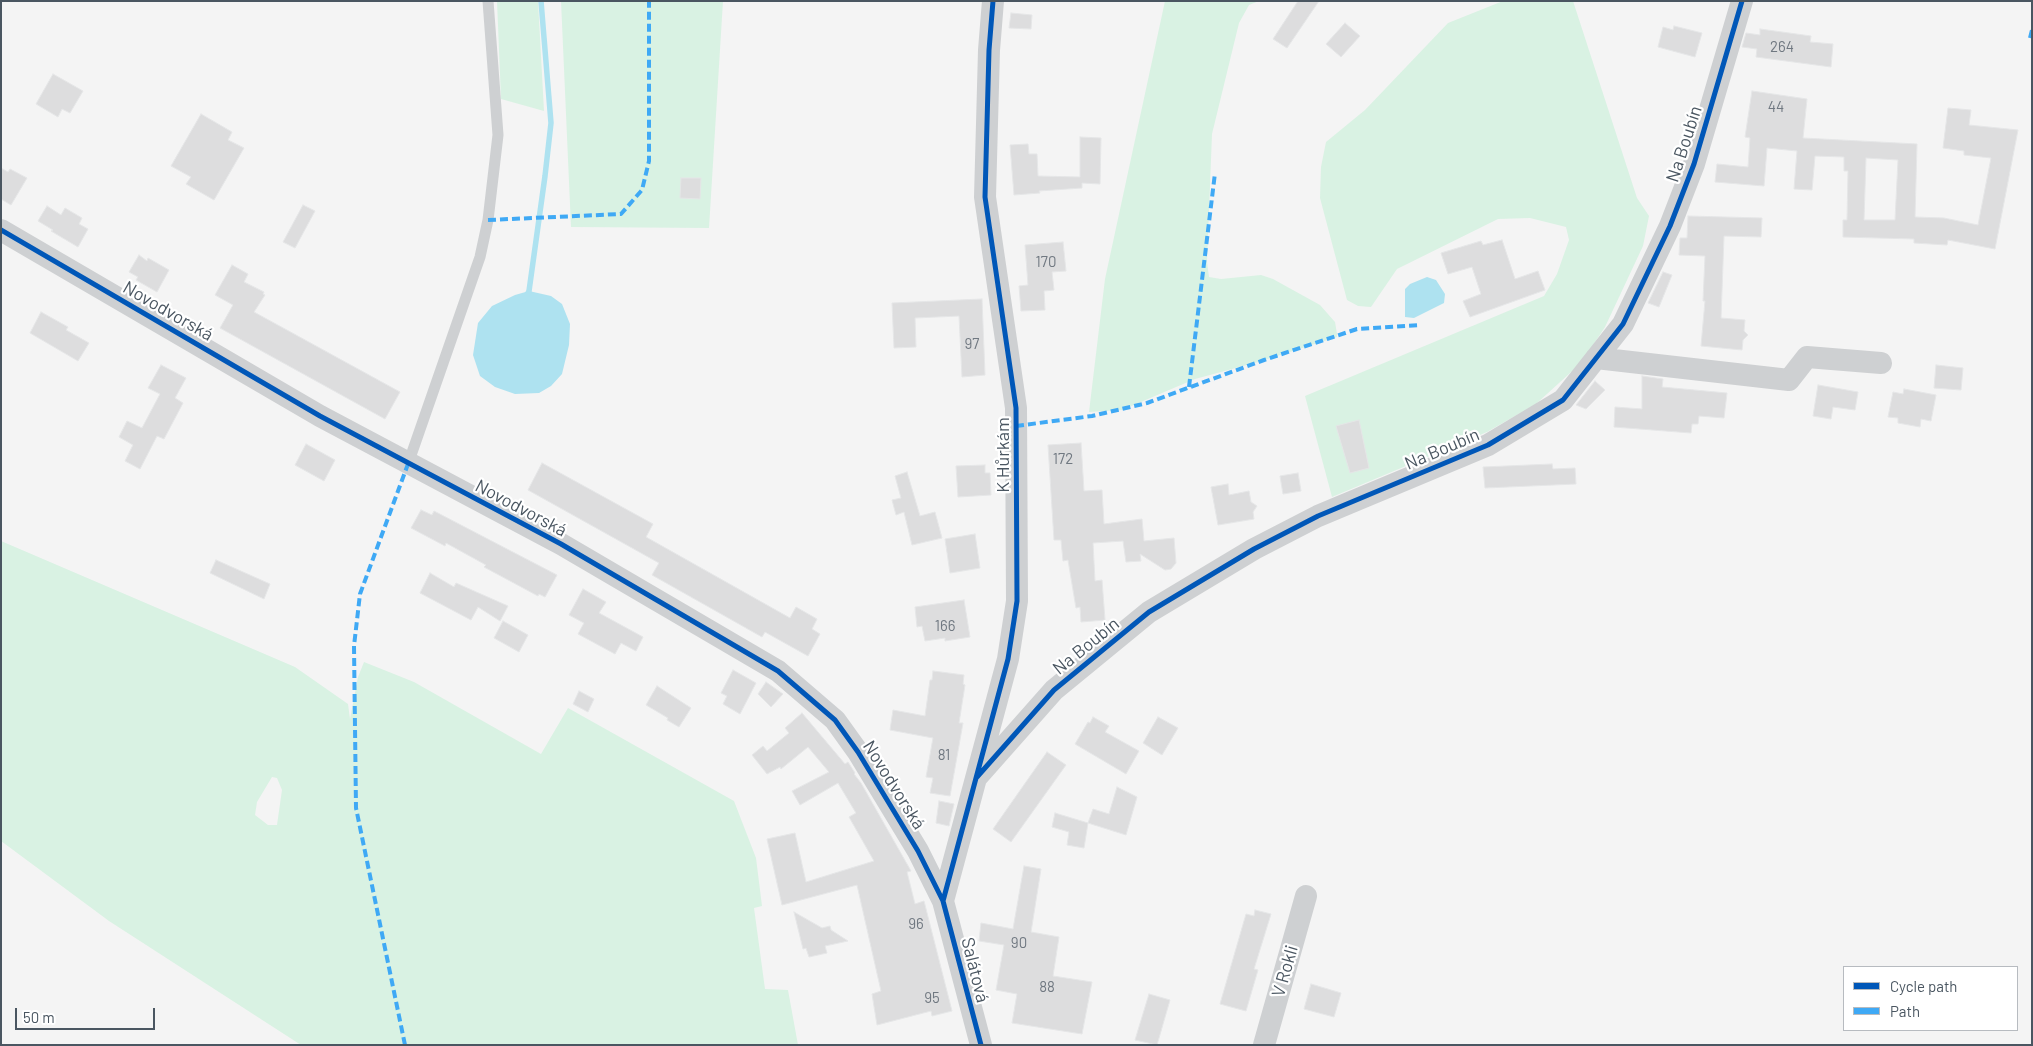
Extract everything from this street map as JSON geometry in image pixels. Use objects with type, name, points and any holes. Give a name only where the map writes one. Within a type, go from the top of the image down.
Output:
[{"type":"street","name":"K Hůrkám","points":[[943,901],[1008,659],[1017,601],[1016,408],[985,197],[989,50],[993,1]]},
{"type":"street","name":"Na Boubín","points":[[977,777],[1054,690],[1149,612],[1254,549],[1318,516],[1488,445],[1563,400],[1623,324],[1670,226],[1694,164],[1742,1]]},
{"type":"street","name":"Novodvorská","points":[[1,230],[320,416],[561,544],[778,671],[835,720],[858,752],[918,851],[943,901]]},
{"type":"street","points":[[1596,358],[1789,380],[1807,357],[1880,363]]},
{"type":"street","name":"V Rokli","points":[[1264,1045],[1306,896]]},
{"type":"street","name":"Salátová","points":[[943,901],[981,1045]]},
{"type":"lane","points":[[408,464],[480,256],[488,220],[498,135],[488,1]]},
{"type":"green space","points":[[497,1],[538,1],[544,111],[501,99]]},
{"type":"green space","points":[[561,1],[723,1],[709,228],[571,227]]},
{"type":"green space","points":[[1165,1],[1259,1],[1249,5],[1239,23],[1212,134],[1207,262],[1209,277],[1221,279],[1261,275],[1273,279],[1320,305],[1335,322],[1337,337],[1258,362],[1195,379],[1122,410],[1089,412],[1105,279]]},
{"type":"green space","points":[[1503,1],[1573,1],[1637,198],[1649,216],[1643,246],[1605,327],[1581,363],[1536,404],[1487,432],[1332,497],[1305,396],[1544,296],[1557,274],[1569,240],[1566,227],[1530,218],[1498,219],[1397,269],[1371,307],[1358,306],[1347,300],[1320,198],[1321,167],[1326,142],[1365,110],[1448,23]]},
{"type":"green space","points":[[1,541],[295,667],[348,704],[350,719],[358,677],[364,662],[414,682],[541,754],[568,708],[734,801],[756,858],[762,906],[754,908],[765,989],[788,990],[798,1045],[301,1045],[109,921],[1,841]],"holes":[[[272,777],[277,778],[282,790],[277,825],[268,825],[255,815],[257,802]]]},
{"type":"water","points":[[1427,277],[1436,280],[1445,294],[1444,303],[1414,318],[1405,317],[1405,289],[1410,284]]},
{"type":"water","points":[[529,291],[551,296],[562,304],[570,324],[569,345],[562,374],[551,386],[539,393],[515,394],[495,387],[480,376],[473,355],[478,323],[492,306],[515,295]]},
{"type":"building","points":[[1298,1],[1319,1],[1287,48],[1273,39]]},
{"type":"building","points":[[1011,13],[1032,15],[1031,29],[1009,28]]},
{"type":"building","points":[[1345,23],[1360,36],[1341,57],[1326,44]]},
{"type":"building","points":[[1674,26],[1702,33],[1695,57],[1658,47],[1663,27],[1673,30]]},
{"type":"building","points":[[1760,29],[1811,36],[1810,42],[1833,44],[1831,67],[1756,57],[1757,49],[1742,47],[1746,33],[1760,35]]},
{"type":"building","points":[[53,74],[83,91],[70,113],[62,109],[58,117],[36,104]]},
{"type":"building","points":[[1752,91],[1807,99],[1803,138],[1917,144],[1915,217],[1944,218],[1978,225],[1991,158],[1964,155],[1964,151],[1943,148],[1948,108],[1971,110],[1969,125],[2018,130],[1995,249],[1948,240],[1947,245],[1914,243],[1914,239],[1843,237],[1843,220],[1847,220],[1848,171],[1844,171],[1844,157],[1815,156],[1812,190],[1794,189],[1797,151],[1767,148],[1764,186],[1715,182],[1717,164],[1748,167],[1750,138],[1745,137]],"holes":[[[1866,158],[1898,160],[1895,220],[1864,220]]]},
{"type":"building","points":[[201,114],[232,132],[228,140],[244,148],[214,200],[186,184],[191,177],[171,166]]},
{"type":"building","points":[[1080,137],[1101,138],[1100,184],[1082,183],[1082,188],[1014,195],[1010,145],[1028,144],[1029,154],[1037,154],[1038,176],[1080,177]]},
{"type":"building","points":[[1,168],[8,172],[10,169],[27,178],[11,205],[1,199]]},
{"type":"building","points":[[681,178],[701,178],[700,199],[680,198]]},
{"type":"building","points":[[303,205],[315,211],[295,248],[283,242]]},
{"type":"building","points":[[47,206],[61,215],[65,208],[82,218],[79,224],[88,229],[78,247],[38,221]]},
{"type":"building","points":[[1688,216],[1762,218],[1761,237],[1724,236],[1721,318],[1745,320],[1744,331],[1748,335],[1743,340],[1742,350],[1701,346],[1705,301],[1703,301],[1705,256],[1679,255],[1680,238],[1687,238]]},
{"type":"building","points":[[1502,240],[1515,279],[1538,271],[1545,290],[1470,317],[1463,301],[1481,294],[1472,267],[1448,274],[1441,253],[1481,241],[1483,245]]},
{"type":"building","points":[[1063,242],[1066,271],[1052,272],[1054,290],[1044,291],[1045,310],[1021,311],[1019,286],[1028,285],[1025,245]]},
{"type":"building","points":[[139,255],[147,261],[148,258],[169,270],[157,292],[136,280],[138,277],[129,272]]},
{"type":"building","points":[[232,265],[248,274],[244,282],[264,292],[263,294],[265,295],[254,312],[400,392],[385,419],[220,328],[233,305],[215,295]]},
{"type":"building","points":[[1663,272],[1672,275],[1659,307],[1648,303]]},
{"type":"building","points":[[982,299],[985,375],[962,377],[959,316],[915,318],[916,347],[894,348],[892,303]]},
{"type":"building","points":[[41,312],[68,327],[66,330],[89,343],[78,361],[30,333]]},
{"type":"building","points":[[161,365],[186,378],[175,398],[183,403],[164,439],[157,436],[140,469],[125,461],[133,445],[119,437],[127,421],[142,428],[160,394],[148,388]]},
{"type":"building","points":[[1936,365],[1963,368],[1961,390],[1934,388]]},
{"type":"building","points":[[1642,376],[1663,379],[1662,387],[1727,393],[1724,418],[1699,416],[1698,424],[1692,424],[1691,433],[1614,427],[1615,407],[1642,409]]},
{"type":"building","points":[[1595,381],[1605,390],[1586,409],[1576,405]]},
{"type":"building","points":[[1818,385],[1858,392],[1855,410],[1833,407],[1831,419],[1813,416]]},
{"type":"building","points":[[1904,389],[1936,395],[1931,421],[1921,419],[1920,427],[1898,423],[1898,418],[1888,417],[1893,392],[1903,394]]},
{"type":"building","points":[[1359,420],[1369,468],[1350,473],[1336,426]]},
{"type":"building","points":[[1081,443],[1084,491],[1102,490],[1104,524],[1142,519],[1144,541],[1174,538],[1176,563],[1171,569],[1165,570],[1140,554],[1141,561],[1126,562],[1123,541],[1093,543],[1095,581],[1102,580],[1105,620],[1081,622],[1080,607],[1076,608],[1068,560],[1063,561],[1061,540],[1054,540],[1048,445]]},
{"type":"building","points":[[306,444],[335,460],[324,481],[295,465]]},
{"type":"building","points":[[542,463],[653,524],[646,537],[790,618],[796,607],[817,619],[812,629],[820,634],[808,656],[765,632],[762,637],[652,575],[659,563],[528,490]]},
{"type":"building","points":[[1552,464],[1553,469],[1575,468],[1576,484],[1485,488],[1483,467]]},
{"type":"building","points":[[985,465],[985,473],[990,473],[991,495],[958,497],[956,466]]},
{"type":"building","points":[[907,472],[920,516],[935,512],[942,538],[912,545],[904,512],[896,515],[892,500],[901,498],[895,476]]},
{"type":"building","points":[[1298,473],[1301,491],[1283,494],[1280,476]]},
{"type":"building","points":[[1228,484],[1229,495],[1249,491],[1251,502],[1257,506],[1253,512],[1254,519],[1218,525],[1211,487]]},
{"type":"building","points":[[421,510],[432,515],[434,511],[557,575],[545,597],[539,594],[538,596],[484,567],[486,565],[446,543],[445,546],[411,528]]},
{"type":"building","points":[[975,534],[980,568],[950,573],[945,539]]},
{"type":"building","points":[[216,560],[270,584],[264,599],[210,573]]},
{"type":"building","points":[[430,573],[454,587],[456,583],[508,606],[500,621],[478,607],[471,620],[420,593]]},
{"type":"building","points":[[583,589],[606,602],[599,613],[643,637],[636,651],[621,643],[615,654],[578,634],[584,623],[569,615]]},
{"type":"building","points":[[964,600],[970,637],[945,641],[945,638],[925,641],[922,626],[917,627],[915,607]]},
{"type":"building","points":[[503,621],[528,635],[519,652],[494,638]]},
{"type":"building","points":[[733,670],[756,683],[740,714],[723,704],[727,696],[721,693]]},
{"type":"building","points":[[933,671],[964,675],[963,684],[965,685],[959,723],[963,723],[950,796],[930,793],[933,778],[926,777],[933,738],[890,730],[893,710],[925,716]]},
{"type":"building","points":[[766,682],[783,694],[771,707],[758,694]]},
{"type":"building","points":[[657,686],[691,708],[679,727],[646,705]]},
{"type":"building","points":[[579,691],[594,699],[588,712],[573,704]]},
{"type":"building","points":[[802,713],[845,764],[848,762],[911,871],[907,872],[915,904],[924,901],[952,1011],[932,1016],[931,1011],[877,1025],[872,994],[881,991],[857,885],[782,905],[767,839],[795,833],[806,882],[874,861],[849,817],[856,813],[838,783],[800,805],[792,791],[829,772],[808,747],[781,769],[780,767],[767,774],[752,755],[763,746],[767,751],[789,733],[785,728]]},
{"type":"building","points":[[1093,717],[1109,726],[1105,732],[1139,751],[1126,774],[1075,744]]},
{"type":"building","points":[[1158,717],[1178,728],[1162,755],[1143,743]]},
{"type":"building","points":[[1047,752],[1066,765],[1011,842],[993,829]]},
{"type":"building","points":[[1117,787],[1137,797],[1126,835],[1088,823],[1093,809],[1109,814]]},
{"type":"building","points":[[939,801],[954,804],[949,826],[936,823]]},
{"type":"building","points":[[1055,813],[1088,823],[1084,848],[1067,845],[1069,832],[1052,827]]},
{"type":"building","points":[[1024,866],[1041,869],[1031,932],[1059,937],[1053,976],[1092,982],[1082,1034],[1012,1023],[1017,994],[996,990],[1004,945],[979,941],[981,923],[1013,929]]},
{"type":"building","points":[[1255,910],[1271,914],[1254,969],[1258,970],[1246,1011],[1220,1004],[1246,914],[1254,916]]},
{"type":"building","points":[[794,912],[822,928],[830,926],[831,930],[848,941],[825,946],[827,953],[809,957],[806,948],[803,949]]},
{"type":"building","points":[[1311,984],[1341,993],[1334,1017],[1304,1009]]},
{"type":"building","points":[[1149,994],[1170,1000],[1157,1045],[1135,1040]]},
{"type":"waterway","points":[[526,297],[529,291],[551,123],[541,1]]},
{"type":"marked path","points":[[488,220],[621,214],[642,190],[649,161],[649,1]]},
{"type":"marked path","points":[[2030,38],[2032,30]]},
{"type":"marked path","points":[[1189,387],[1215,173]]},
{"type":"marked path","points":[[1016,426],[1092,416],[1147,403],[1264,360],[1357,329],[1421,325]]},
{"type":"marked path","points":[[405,1045],[356,808],[354,646],[360,594],[408,464]]},
{"type":"cycle path","points":[[943,901],[1008,659],[1017,601],[1016,408],[985,197],[989,50],[993,1]]},
{"type":"cycle path","points":[[977,777],[1054,690],[1149,612],[1254,549],[1318,516],[1488,445],[1563,400],[1623,324],[1670,226],[1694,164],[1742,1]]},
{"type":"cycle path","points":[[1,230],[320,416],[561,544],[778,671],[835,720],[858,752],[918,851],[943,901],[981,1045]]}]
